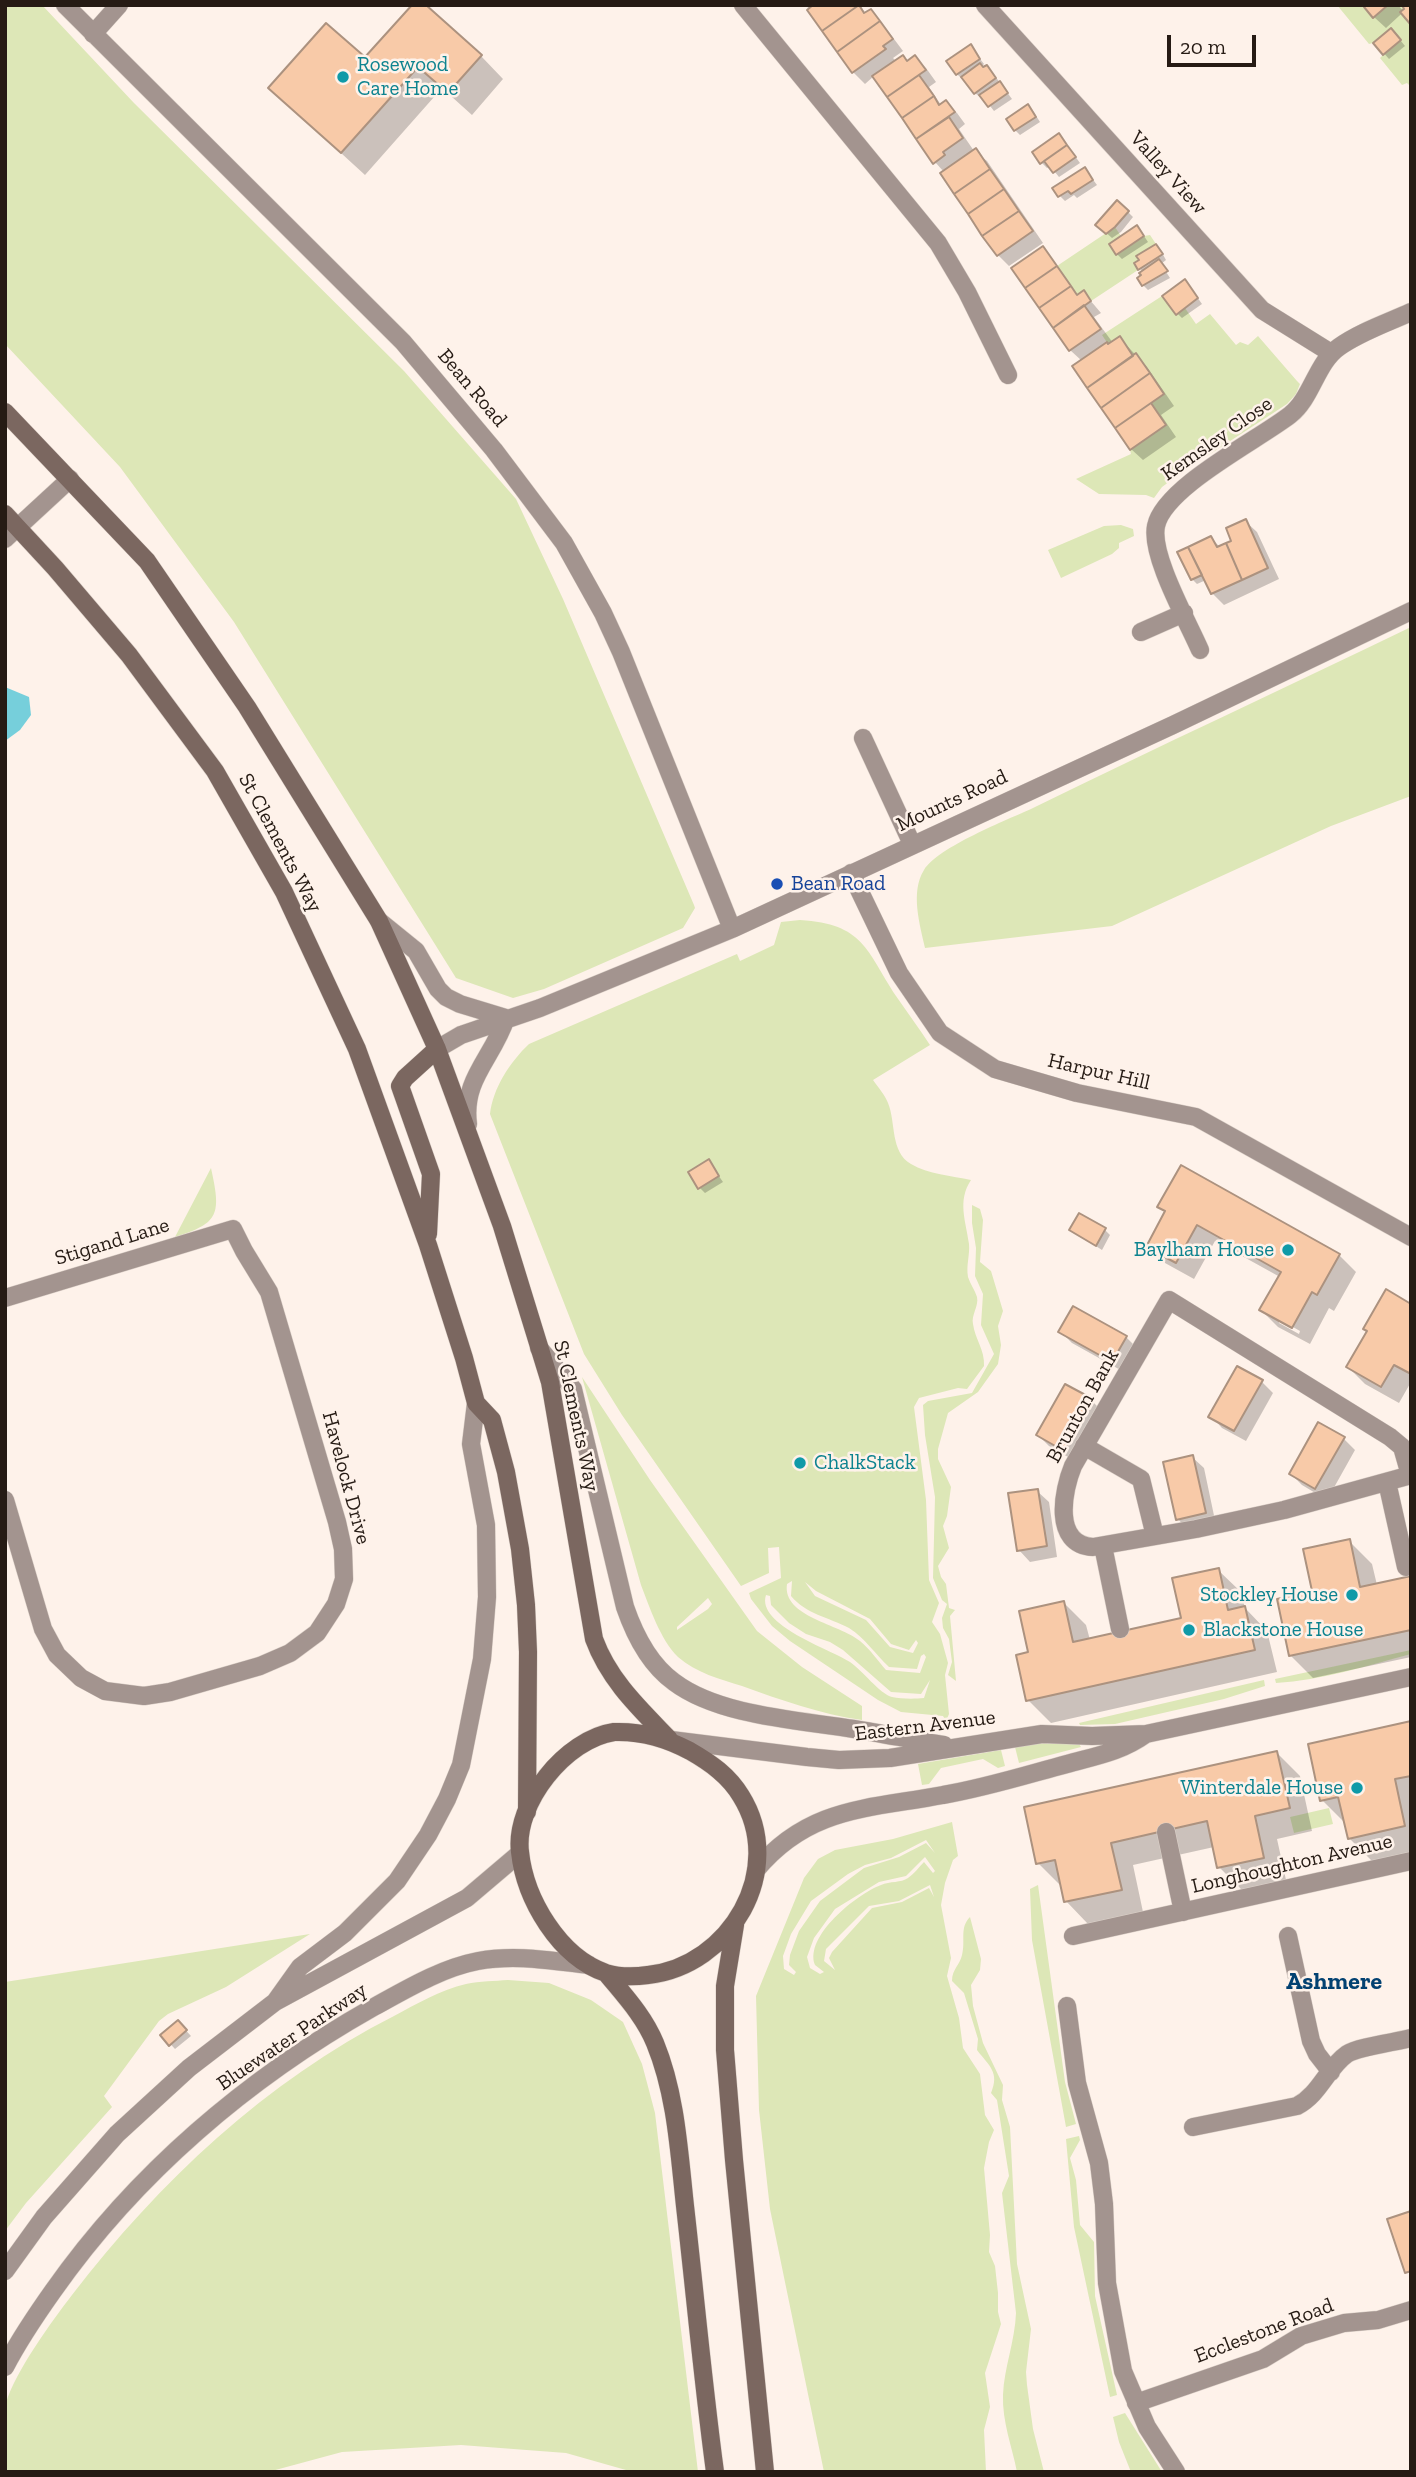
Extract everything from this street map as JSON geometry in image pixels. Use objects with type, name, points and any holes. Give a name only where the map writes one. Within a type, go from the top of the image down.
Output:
[{"type":"main road","name":"St Clements Way","points":[[5,412],[155,572],[247,707],[379,921],[436,1049],[470,1139],[502,1226],[540,1348],[550,1382],[594,1639],[618,1684],[669,1739]]},
{"type":"main road","name":"St Clements Way","points":[[9,527],[130,655],[192,739],[236,805],[284,892],[357,1049],[428,1245],[464,1358],[475,1403],[492,1420],[511,1496],[520,1549],[528,1652],[527,1812]]},
{"type":"main road","name":"St Clements Way","points":[[428,1245],[431,1174],[400,1086],[436,1049]]},
{"type":"main road","points":[[715,2472],[682,2178],[669,2092],[657,2048],[648,2028],[597,1969],[567,1946],[541,1913],[529,1889],[520,1853],[520,1836],[527,1812],[556,1764],[586,1741],[608,1733],[622,1732],[669,1739],[715,1766],[741,1795],[757,1838],[753,1887],[735,1925],[725,1986],[725,2050],[765,2472]]},
{"type":"main road","points":[[597,1969],[631,1977],[674,1970],[705,1954],[735,1925]]},
{"type":"street","name":"Bean Road","points":[[65,5],[403,342],[494,450],[564,543],[603,613],[621,652],[732,929]]},
{"type":"street","points":[[93,34],[119,5]]},
{"type":"street","points":[[743,5],[931,232],[967,292],[1009,375]]},
{"type":"street","name":"Valley View","points":[[985,5],[1256,305],[1272,318],[1331,354]]},
{"type":"street","name":"Kemsley Close","points":[[1200,650],[1156,547],[1156,527],[1163,509],[1187,486],[1299,408],[1331,354],[1349,341],[1411,312]]},
{"type":"street","points":[[9,527],[70,480]]},
{"type":"street","name":"Mounts Road","points":[[436,1049],[461,1035],[540,1008],[732,929],[1173,725],[1411,611]]},
{"type":"street","points":[[1141,632],[1184,612]]},
{"type":"street","points":[[863,738],[912,844]]},
{"type":"street","name":"Harpur Hill","points":[[851,873],[899,973],[940,1033],[995,1069],[1077,1093],[1196,1117],[1411,1237]]},
{"type":"street","points":[[379,921],[416,951],[438,989],[446,997],[506,1018],[500,1038],[484,1061],[466,1100],[470,1139]]},
{"type":"street","name":"Stigand Lane","points":[[5,1298],[233,1230]]},
{"type":"street","name":"Havelock Drive","points":[[5,1500],[46,1634],[57,1655],[80,1678],[105,1691],[144,1696],[170,1692],[260,1666],[290,1653],[317,1633],[336,1604],[344,1579],[343,1549],[270,1292],[233,1230]]},
{"type":"street","name":"Brunton Bank","points":[[1169,1300],[1391,1437],[1402,1447],[1410,1475],[1275,1512],[1089,1547],[1080,1544],[1069,1531],[1063,1516],[1065,1488],[1084,1446],[1169,1300]]},
{"type":"street","points":[[540,1348],[573,1390],[625,1607],[645,1651],[666,1676],[698,1695],[735,1708],[957,1747]]},
{"type":"street","points":[[275,2003],[300,1967],[354,1924],[405,1871],[442,1809],[461,1765],[478,1684],[487,1597],[485,1525],[471,1444],[475,1403]]},
{"type":"street","points":[[1084,1446],[1141,1479],[1155,1536]]},
{"type":"street","points":[[1387,1482],[1406,1567]]},
{"type":"street","points":[[1103,1546],[1120,1629]]},
{"type":"street","name":"Eastern Avenue","points":[[669,1739],[768,1753],[839,1759],[890,1758],[1042,1734],[1146,1734],[1411,1676]]},
{"type":"street","name":"Eastern Avenue","points":[[756,1870],[789,1839],[813,1824],[839,1813],[1013,1780],[1127,1747],[1146,1734]]},
{"type":"street","name":"Longhoughton Avenue","points":[[1166,1832],[1183,1912]]},
{"type":"street","name":"Bluewater Parkway","points":[[5,2271],[44,2217],[117,2134],[189,2068],[275,2003],[373,1947],[461,1902],[520,1853]]},
{"type":"street","name":"Longhoughton Avenue","points":[[1073,1936],[1411,1861]]},
{"type":"street","points":[[1288,1936],[1311,2041],[1331,2072]]},
{"type":"street","name":"Bluewater Parkway","points":[[5,2367],[32,2321],[63,2277],[92,2239],[143,2183],[215,2117],[277,2069],[367,2011],[415,1985],[458,1967],[511,1957],[597,1969]]},
{"type":"street","points":[[1067,2006],[1079,2091],[1100,2173],[1108,2294],[1123,2371],[1152,2437],[1176,2472]]},
{"type":"street","points":[[1193,2127],[1297,2106],[1312,2096],[1350,2052],[1411,2038]]},
{"type":"street","name":"Ecclestone Road","points":[[1136,2403],[1263,2359],[1301,2336],[1344,2323],[1378,2320],[1411,2310]]},
{"type":"green space","points":[[5,5],[42,5],[134,103],[404,371],[516,499],[563,599],[694,905],[695,908],[683,928],[544,989],[513,998],[456,978],[234,622],[120,467],[5,344]]},
{"type":"green space","points":[[1337,5],[1367,5],[1364,8],[1373,18],[1388,5],[1402,5],[1404,9],[1400,13],[1411,25],[1411,87],[1407,83],[1402,85],[1380,58],[1383,55],[1373,43],[1369,44]]},
{"type":"green space","points":[[1115,227],[1121,236],[1109,244],[1116,255],[1144,236],[1150,235],[1156,244],[1136,256],[1139,260],[1134,263],[1138,270],[1091,301],[1084,290],[1077,295],[1057,266]]},
{"type":"green space","points":[[1162,296],[1185,308],[1196,324],[1210,314],[1236,345],[1240,342],[1248,345],[1258,336],[1300,384],[1287,404],[1181,473],[1162,487],[1154,498],[1146,495],[1099,494],[1076,479],[1131,454],[1130,450],[1166,425],[1151,403],[1164,394],[1137,354],[1133,356],[1120,336],[1108,344],[1102,335]]},
{"type":"green space","points":[[1121,525],[1133,529],[1134,536],[1119,543],[1119,548],[1112,554],[1061,578],[1048,550],[1104,526]]},
{"type":"green space","points":[[1411,627],[1411,796],[1331,826],[1112,926],[925,948],[917,909],[918,888],[924,870],[943,852]]},
{"type":"green space","points":[[800,920],[838,927],[861,942],[930,1045],[873,1080],[888,1103],[900,1152],[904,1159],[925,1170],[971,1180],[963,1203],[969,1244],[969,1280],[977,1297],[973,1324],[984,1366],[967,1389],[958,1388],[919,1398],[914,1407],[926,1500],[929,1580],[939,1603],[932,1622],[940,1634],[948,1663],[945,1675],[949,1714],[946,1721],[943,1716],[901,1712],[878,1700],[772,1626],[749,1593],[781,1578],[779,1547],[768,1548],[769,1573],[741,1586],[622,1415],[584,1354],[490,1114],[504,1076],[529,1044],[737,954],[740,961],[774,945],[781,922]],"holes":[[[792,1581],[791,1596],[797,1602],[855,1632],[889,1667],[917,1669],[924,1654],[926,1657],[920,1673],[886,1670],[860,1641],[803,1612],[793,1604],[788,1595],[787,1584]],[[805,1582],[816,1591],[870,1619],[891,1644],[909,1650],[916,1640],[918,1643],[913,1653],[890,1647],[866,1620],[815,1596]],[[766,1595],[770,1596],[771,1605],[789,1623],[806,1634],[830,1642],[843,1650],[891,1692],[921,1694],[930,1680],[924,1698],[887,1695],[850,1662],[783,1626],[766,1606]]]},
{"type":"green space","points":[[211,1168],[216,1196],[214,1214],[201,1227],[175,1237]]},
{"type":"green space","points":[[972,1205],[980,1209],[983,1220],[980,1262],[991,1271],[1003,1311],[998,1326],[1001,1345],[998,1364],[978,1392],[948,1413],[938,1449],[938,1459],[951,1487],[943,1526],[949,1548],[938,1566],[946,1584],[949,1608],[955,1610],[950,1616],[956,1681],[948,1675],[952,1662],[949,1639],[943,1628],[942,1618],[947,1604],[942,1600],[933,1578],[935,1497],[923,1405],[928,1401],[972,1393],[994,1354],[981,1325],[983,1294],[975,1276],[976,1248]]},
{"type":"green space","points":[[582,1377],[650,1480],[757,1631],[802,1667],[862,1706],[862,1720],[801,1706],[692,1667],[678,1657],[666,1641],[641,1585]],"holes":[[[708,1598],[712,1604],[708,1609],[677,1630]]]},
{"type":"green space","points":[[1411,1650],[1411,1654],[1327,1676],[1276,1683],[1275,1679]]},
{"type":"green space","points":[[1264,1680],[1265,1686],[1224,1699],[1115,1724],[1079,1723]]},
{"type":"green space","points":[[1044,1743],[1079,1744],[1081,1747],[1019,1763],[1015,1747]]},
{"type":"green space","points":[[1001,1750],[1005,1766],[998,1768],[983,1759],[941,1768],[929,1784],[922,1785],[918,1764]]},
{"type":"green space","points":[[1329,1808],[1333,1824],[1294,1833],[1290,1817]]},
{"type":"green space","points":[[952,1822],[958,1856],[953,1860],[945,1883],[941,1905],[951,1958],[947,1976],[959,2018],[963,2048],[980,2074],[985,2115],[994,2130],[984,2168],[989,2252],[995,2266],[1001,2324],[985,2373],[990,2407],[984,2430],[986,2472],[824,2472],[770,2209],[759,2110],[756,1996],[804,1878],[818,1859],[835,1850],[893,1839]],"holes":[[[926,1840],[935,1853],[926,1843],[899,1857],[864,1868],[820,1901],[799,1931],[790,1955],[789,1965],[796,1972],[794,1975],[784,1969],[783,1956],[791,1934],[811,1901],[848,1874],[865,1865],[891,1858]],[[925,1857],[935,1871],[933,1873],[924,1862],[908,1878],[881,1885],[859,1897],[835,1918],[817,1942],[815,1965],[824,1972],[820,1974],[810,1968],[807,1957],[814,1938],[835,1909],[879,1882],[906,1876]],[[930,1885],[934,1897],[929,1888],[902,1902],[872,1908],[832,1952],[829,1958],[835,1970],[824,1961],[826,1949],[869,1906],[899,1901]]]},
{"type":"green space","points":[[1038,1885],[1065,2082],[1076,2124],[1066,2127],[1032,1940],[1030,1889]]},
{"type":"green space","points":[[970,1917],[981,1959],[980,1970],[971,1985],[973,2006],[983,2043],[1003,2085],[1002,2100],[1010,2127],[1017,2264],[1031,2329],[1027,2385],[1033,2429],[1044,2472],[1017,2472],[1004,2414],[1004,2385],[1016,2313],[1002,2193],[1009,2176],[997,2100],[991,2093],[994,2074],[977,2050],[978,2039],[964,1993],[952,1981],[962,1955],[964,1930]]},
{"type":"green space","points":[[310,1934],[226,1987],[168,2014],[159,2021],[104,2096],[112,2107],[26,2203],[5,2231],[5,1982]]},
{"type":"green space","points":[[508,1980],[549,1983],[591,2000],[623,2022],[642,2064],[655,2113],[698,2472],[633,2472],[566,2453],[461,2445],[342,2452],[268,2472],[5,2472],[6,2403],[26,2362],[64,2306],[106,2253],[178,2174],[259,2103],[347,2042],[447,1990],[471,1983]]},
{"type":"green space","points":[[1079,2136],[1080,2140],[1070,2158],[1076,2180],[1080,2225],[1094,2242],[1095,2296],[1117,2395],[1110,2397],[1074,2227],[1066,2139]]},
{"type":"green space","points":[[1125,2413],[1162,2472],[1131,2472],[1113,2417]]},
{"type":"water","points":[[5,687],[29,697],[31,715],[20,730],[5,741]]},
{"type":"building","name":"Rosewood Care Home","points":[[412,5],[426,5],[482,55],[448,93],[418,67],[341,153],[268,88],[326,23],[365,57]]},
{"type":"building","points":[[813,5],[859,5],[822,31],[807,10]]},
{"type":"building","points":[[859,5],[864,13],[871,9],[880,21],[837,52],[822,31]]},
{"type":"building","points":[[1388,5],[1373,18],[1364,7]]},
{"type":"building","points":[[1402,5],[1411,5],[1411,25],[1400,12],[1404,9]]},
{"type":"building","points":[[880,21],[893,39],[883,46],[886,49],[852,73],[837,52]]},
{"type":"building","points":[[1391,28],[1401,40],[1383,55],[1373,43]]},
{"type":"building","points":[[971,44],[980,59],[956,75],[946,61]]},
{"type":"building","points":[[903,55],[907,61],[915,55],[926,70],[887,97],[872,76]]},
{"type":"building","points":[[980,63],[983,67],[987,65],[996,78],[974,94],[961,77]]},
{"type":"building","points":[[919,75],[934,96],[902,118],[887,97]]},
{"type":"building","points":[[1000,81],[1008,93],[988,107],[979,95]]},
{"type":"building","points":[[934,96],[939,105],[946,100],[955,112],[916,139],[902,118]]},
{"type":"building","points":[[1028,104],[1036,117],[1014,131],[1006,119]]},
{"type":"building","points":[[949,117],[963,138],[943,152],[945,155],[933,164],[916,139]]},
{"type":"building","points":[[1059,133],[1067,145],[1040,164],[1032,152]]},
{"type":"building","points":[[1067,145],[1076,157],[1053,173],[1044,161]]},
{"type":"building","points":[[976,148],[990,169],[954,194],[940,173]]},
{"type":"building","points":[[1085,167],[1093,180],[1071,194],[1068,191],[1058,197],[1052,188]]},
{"type":"building","points":[[990,169],[1004,189],[968,214],[954,194]]},
{"type":"building","points":[[1004,189],[1019,211],[982,236],[968,214]]},
{"type":"building","points":[[1117,200],[1129,211],[1106,234],[1095,225]]},
{"type":"building","points":[[1019,211],[1033,231],[997,256],[982,236]]},
{"type":"building","points":[[1137,225],[1144,236],[1116,255],[1109,244]]},
{"type":"building","points":[[1156,244],[1163,254],[1138,270],[1134,263],[1139,260],[1136,256]]},
{"type":"building","points":[[1043,246],[1057,266],[1025,288],[1011,268]]},
{"type":"building","points":[[1159,259],[1168,271],[1142,286],[1137,278],[1141,275],[1139,273]]},
{"type":"building","points":[[1057,266],[1071,286],[1039,308],[1025,288]]},
{"type":"building","points":[[1185,279],[1198,298],[1176,315],[1162,296]]},
{"type":"building","points":[[1071,286],[1077,295],[1084,290],[1091,301],[1053,328],[1039,308]]},
{"type":"building","points":[[1084,305],[1101,329],[1069,351],[1053,328]]},
{"type":"building","points":[[1120,336],[1133,356],[1087,388],[1072,366]]},
{"type":"building","points":[[1136,353],[1150,373],[1101,408],[1087,388]]},
{"type":"building","points":[[1150,373],[1164,394],[1115,428],[1101,408]]},
{"type":"building","points":[[1151,403],[1166,425],[1130,450],[1115,428]]},
{"type":"building","points":[[1246,519],[1268,568],[1242,580],[1226,543],[1231,541],[1226,528]]},
{"type":"building","points":[[1211,536],[1217,547],[1226,543],[1242,580],[1211,594],[1188,547]]},
{"type":"building","points":[[1188,547],[1202,575],[1191,580],[1177,552]]},
{"type":"building","points":[[709,1159],[719,1176],[698,1189],[688,1172]]},
{"type":"building","name":"Baylham House","points":[[1181,1165],[1340,1254],[1317,1295],[1312,1292],[1292,1328],[1259,1310],[1281,1272],[1197,1225],[1176,1263],[1146,1247],[1165,1211],[1157,1207]]},
{"type":"building","points":[[1079,1213],[1106,1228],[1096,1246],[1069,1230]]},
{"type":"building","points":[[1386,1289],[1411,1304],[1411,1374],[1394,1365],[1381,1387],[1346,1367],[1367,1331],[1363,1329]]},
{"type":"building","points":[[1073,1306],[1127,1336],[1112,1362],[1058,1332]]},
{"type":"building","points":[[1237,1366],[1263,1380],[1234,1431],[1208,1417]]},
{"type":"building","points":[[1065,1384],[1093,1399],[1064,1451],[1036,1435]]},
{"type":"building","points":[[1318,1422],[1345,1437],[1315,1489],[1289,1474]]},
{"type":"building","points":[[1193,1455],[1206,1513],[1176,1520],[1163,1462]]},
{"type":"building","points":[[1038,1489],[1047,1546],[1017,1551],[1008,1493]]},
{"type":"building","name":"Stockley House","points":[[1350,1539],[1360,1587],[1411,1576],[1411,1630],[1289,1656],[1277,1599],[1312,1591],[1303,1549]]},
{"type":"building","name":"Blackstone House","points":[[1219,1568],[1228,1610],[1245,1606],[1255,1650],[1026,1701],[1016,1655],[1028,1652],[1019,1611],[1064,1601],[1073,1642],[1181,1618],[1172,1578]]},
{"type":"building","name":"Winterdale House","points":[[1411,1721],[1411,1776],[1395,1779],[1405,1826],[1348,1839],[1338,1797],[1320,1801],[1308,1744]]},
{"type":"building","points":[[1277,1751],[1290,1808],[1255,1816],[1264,1858],[1217,1868],[1207,1821],[1111,1843],[1122,1890],[1064,1902],[1055,1860],[1036,1864],[1024,1807]]},
{"type":"building","points":[[178,2020],[187,2030],[169,2046],[160,2035]]},
{"type":"building","points":[[1411,2211],[1411,2271],[1405,2273],[1387,2219]]},
{"type":"place","name":"Rosewood Care Home","points":[[343,77]]},
{"type":"place","name":"Bean Road","points":[[777,884]]},
{"type":"place","name":"Baylham House","points":[[1288,1250]]},
{"type":"place","name":"ChalkStack","points":[[800,1463]]},
{"type":"place","name":"Stockley House","points":[[1352,1595]]},
{"type":"place","name":"Blackstone House","points":[[1189,1630]]},
{"type":"place","name":"Winterdale House","points":[[1357,1788]]},
{"type":"district","name":"Ashmere","points":[[1334,1982]]}]
